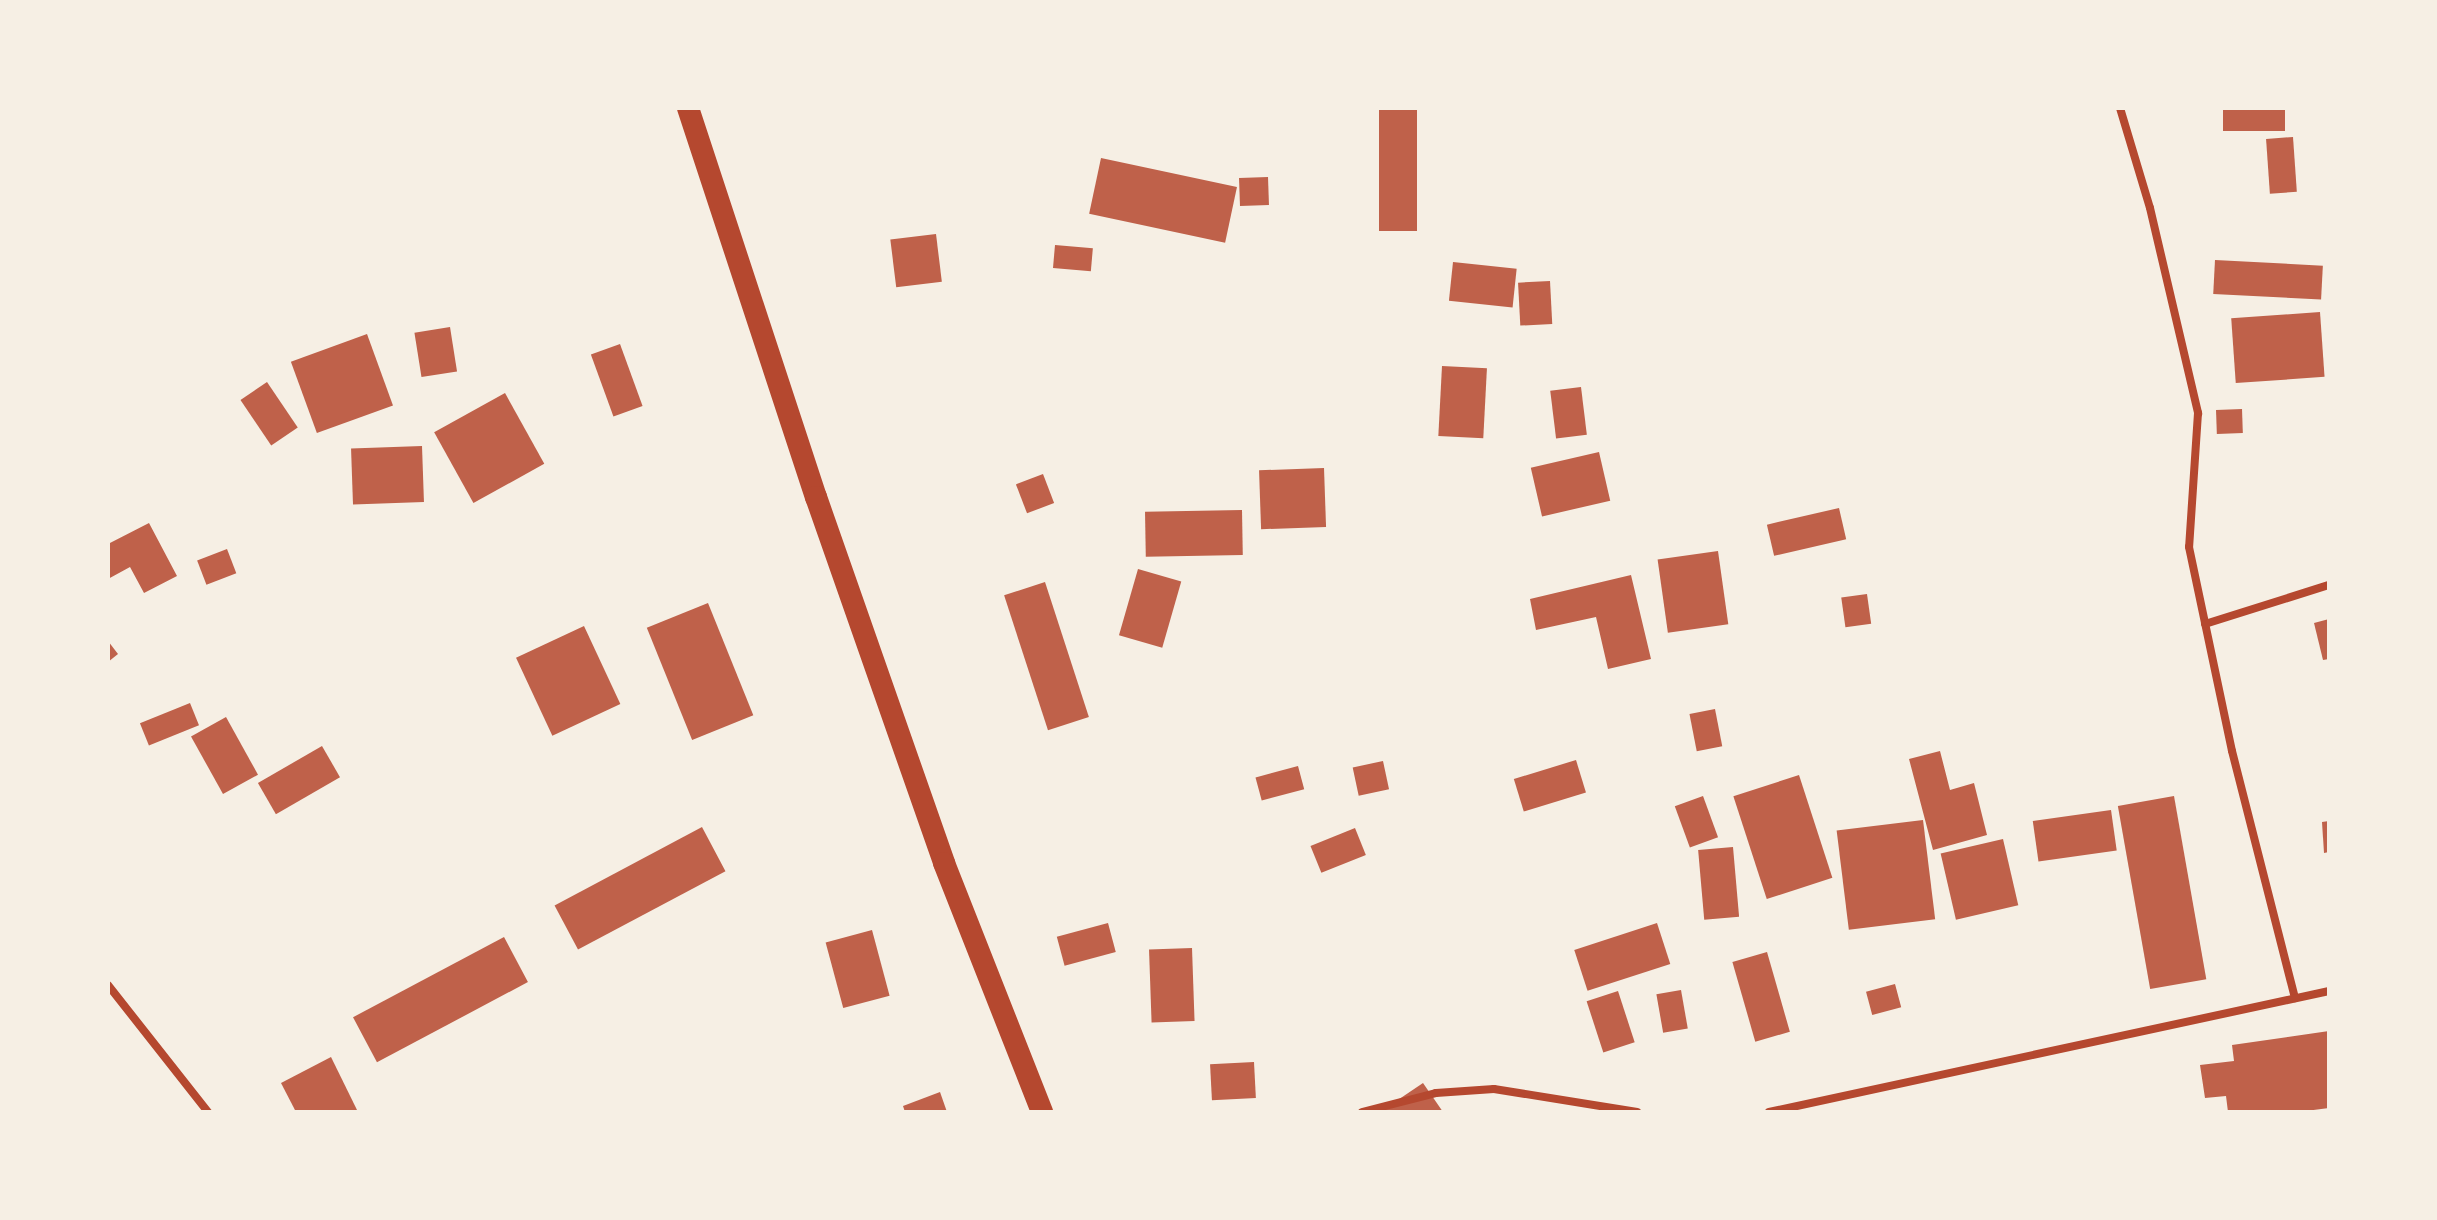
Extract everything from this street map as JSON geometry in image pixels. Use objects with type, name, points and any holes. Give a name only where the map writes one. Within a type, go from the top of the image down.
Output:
[{"type":"highway","points":[[688,108],[816,497],[934,833],[1042,1112]]},
{"type":"street","points":[[2120,108],[2150,208],[2198,413],[2189,547],[2232,751],[2295,998]]},
{"type":"street","points":[[2205,624],[2329,585]]},
{"type":"street","points":[[108,985],[208,1112]]},
{"type":"street","points":[[1769,1112],[2329,991]]},
{"type":"street","points":[[1362,1112],[1436,1093],[1494,1089],[1637,1112]]},
{"type":"building","points":[[1379,108],[1417,108],[1417,231],[1379,231]]},
{"type":"building","points":[[2223,108],[2285,108],[2285,131],[2223,131]]},
{"type":"building","points":[[2293,137],[2297,192],[2270,194],[2266,139]]},
{"type":"building","points":[[1101,158],[1237,187],[1225,243],[1089,214]]},
{"type":"building","points":[[1268,177],[1269,205],[1240,206],[1239,178]]},
{"type":"building","points":[[936,234],[942,282],[896,287],[890,240]]},
{"type":"building","points":[[1055,245],[1093,248],[1091,271],[1053,268]]},
{"type":"building","points":[[2215,260],[2323,266],[2321,300],[2213,294]]},
{"type":"building","points":[[1453,262],[1517,269],[1513,307],[1449,301]]},
{"type":"building","points":[[1550,281],[1552,324],[1520,326],[1518,283]]},
{"type":"building","points":[[2320,312],[2325,377],[2236,383],[2231,318]]},
{"type":"building","points":[[450,327],[457,371],[421,377],[414,333]]},
{"type":"building","points":[[367,334],[393,405],[317,433],[291,362]]},
{"type":"building","points":[[620,344],[643,406],[613,417],[591,355]]},
{"type":"building","points":[[1442,366],[1487,368],[1483,438],[1438,436]]},
{"type":"building","points":[[267,382],[298,428],[271,445],[240,400]]},
{"type":"building","points":[[1581,387],[1587,435],[1556,438],[1550,391]]},
{"type":"building","points":[[505,393],[544,464],[473,503],[434,432]]},
{"type":"building","points":[[2242,409],[2243,433],[2217,434],[2216,410]]},
{"type":"building","points":[[422,446],[424,502],[353,504],[351,448]]},
{"type":"building","points":[[1599,452],[1610,501],[1542,516],[1531,468]]},
{"type":"building","points":[[1324,468],[1326,527],[1261,529],[1259,470]]},
{"type":"building","points":[[1043,474],[1054,503],[1027,513],[1016,484]]},
{"type":"building","points":[[1839,508],[1846,539],[1774,556],[1767,525]]},
{"type":"building","points":[[1242,510],[1243,555],[1146,557],[1145,512]]},
{"type":"building","points":[[149,523],[177,576],[144,593],[130,567],[108,579],[108,544]]},
{"type":"building","points":[[227,549],[236,573],[206,585],[197,560]]},
{"type":"building","points":[[1718,551],[1728,624],[1668,633],[1658,559]]},
{"type":"building","points":[[1138,569],[1181,581],[1162,648],[1119,635]]},
{"type":"building","points":[[1631,575],[1651,659],[1608,669],[1596,617],[1536,630],[1530,599]]},
{"type":"building","points":[[1045,582],[1089,717],[1048,730],[1004,595]]},
{"type":"building","points":[[1867,594],[1871,624],[1845,627],[1841,598]]},
{"type":"building","points":[[708,603],[753,715],[692,740],[647,628]]},
{"type":"building","points":[[2329,619],[2329,659],[2323,660],[2314,623]]},
{"type":"building","points":[[584,626],[620,704],[552,736],[516,658]]},
{"type":"building","points":[[108,641],[118,654],[108,662]]},
{"type":"building","points":[[190,703],[199,725],[149,745],[140,723]]},
{"type":"building","points":[[1715,709],[1722,746],[1697,751],[1689,714]]},
{"type":"building","points":[[226,717],[258,775],[223,794],[191,736]]},
{"type":"building","points":[[322,746],[340,777],[276,814],[258,783]]},
{"type":"building","points":[[1940,751],[1950,790],[1974,783],[1987,835],[1933,850],[1909,759]]},
{"type":"building","points":[[1576,760],[1586,793],[1524,812],[1514,779]]},
{"type":"building","points":[[1383,761],[1389,789],[1359,796],[1353,767]]},
{"type":"building","points":[[1298,766],[1304,789],[1262,801],[1255,777]]},
{"type":"building","points":[[1799,775],[1832,878],[1767,899],[1733,796]]},
{"type":"building","points":[[1703,796],[1718,837],[1690,848],[1675,806]]},
{"type":"building","points":[[2174,796],[2206,979],[2150,989],[2118,806]]},
{"type":"building","points":[[2111,810],[2117,851],[2038,862],[2033,821]]},
{"type":"building","points":[[1923,820],[1935,919],[1849,930],[1837,831]]},
{"type":"building","points":[[2329,821],[2329,852],[2324,853],[2322,822]]},
{"type":"building","points":[[702,827],[725,871],[578,950],[555,905]]},
{"type":"building","points":[[1355,828],[1366,855],[1321,873],[1310,846]]},
{"type":"building","points":[[2003,839],[2018,905],[1956,920],[1941,853]]},
{"type":"building","points":[[1733,847],[1739,917],[1704,920],[1698,850]]},
{"type":"building","points":[[1108,923],[1116,952],[1065,966],[1057,937]]},
{"type":"building","points":[[1657,923],[1670,964],[1588,991],[1574,950]]},
{"type":"building","points":[[872,930],[890,996],[843,1008],[826,942]]},
{"type":"building","points":[[504,937],[528,982],[377,1062],[353,1017]]},
{"type":"building","points":[[1192,948],[1195,1021],[1152,1022],[1149,950]]},
{"type":"building","points":[[1767,952],[1790,1032],[1755,1042],[1732,962]]},
{"type":"building","points":[[1895,984],[1901,1007],[1872,1015],[1866,992]]},
{"type":"building","points":[[1681,990],[1688,1028],[1663,1033],[1656,994]]},
{"type":"building","points":[[1618,991],[1635,1042],[1603,1053],[1587,1001]]},
{"type":"building","points":[[2329,1031],[2329,1108],[2298,1112],[2228,1112],[2226,1096],[2205,1098],[2200,1065],[2234,1061],[2232,1045]]},
{"type":"building","points":[[331,1057],[358,1112],[296,1112],[281,1083]]},
{"type":"building","points":[[1254,1062],[1256,1098],[1212,1100],[1210,1064]]},
{"type":"building","points":[[1423,1083],[1443,1112],[1380,1112]]},
{"type":"building","points":[[940,1092],[947,1112],[905,1112],[903,1106]]}]
